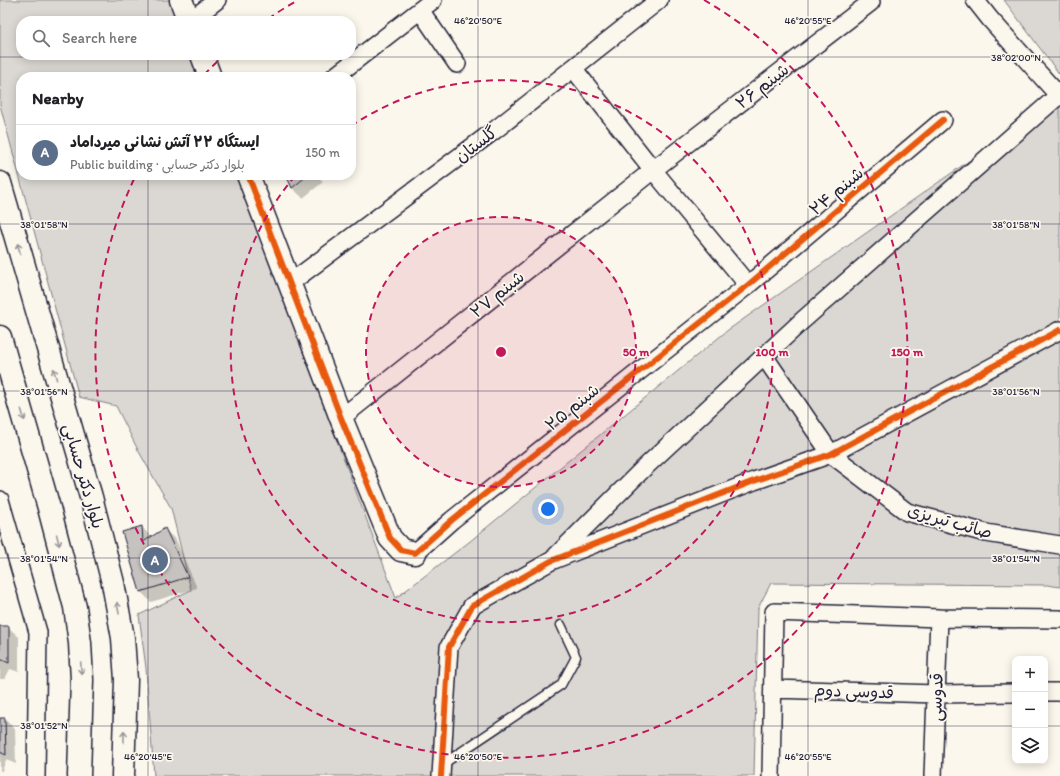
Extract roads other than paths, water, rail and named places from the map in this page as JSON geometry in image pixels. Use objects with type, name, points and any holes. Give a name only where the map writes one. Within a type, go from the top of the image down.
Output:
[{"type":"main road","points":[[181,0],[187,16]]},
{"type":"main road","points":[[204,60],[208,72]]},
{"type":"main road","points":[[250,180],[341,418],[390,538],[401,550],[414,553]]},
{"type":"main road","name":"بلوار دکتر حسابی","points":[[0,183],[90,497],[113,583],[123,638],[126,680],[123,776]]},
{"type":"main road","points":[[0,338],[49,508],[75,607],[80,643],[82,680],[79,776]]},
{"type":"street","points":[[196,16],[217,0]]},
{"type":"street","points":[[356,60],[433,0]]},
{"type":"street","name":"گلستان","points":[[290,283],[495,130],[659,0]]},
{"type":"street","points":[[551,561],[643,469],[803,320],[1059,96],[990,19],[975,0]]},
{"type":"street","name":"شبنم ۲۶","points":[[653,170],[871,2]]},
{"type":"street","points":[[420,10],[457,64]]},
{"type":"street","points":[[340,72],[356,60]]},
{"type":"street","points":[[573,68],[653,170],[748,285]]},
{"type":"street","name":"شبنم ۲۴","points":[[748,285],[942,120]]},
{"type":"street","name":"شبنم ۲۷","points":[[341,418],[653,170]]},
{"type":"street","name":"شبنم ۲۵","points":[[414,553],[452,520],[748,285]]},
{"type":"street","points":[[442,770],[450,647],[472,606],[551,561],[754,481],[831,454],[1060,330]]},
{"type":"street","name":"صائب تبریزی","points":[[764,356],[831,454],[907,512],[986,533],[1060,545]]},
{"type":"street","points":[[0,500],[38,632],[36,776]]},
{"type":"street","points":[[771,776],[774,612],[940,618],[1060,619]]},
{"type":"street","name":"قدوسی","points":[[933,776],[940,618]]},
{"type":"street","name":"قدوسی دوم","points":[[773,689],[936,694],[1012,693]]},
{"type":"street","points":[[1048,692],[1060,692]]},
{"type":"lane","points":[[442,770],[561,685],[576,657],[561,625]]},
{"type":"place","name":"ایستگاه ۲۲ آتش نشانی میرداماد","points":[[155,560]]}]
